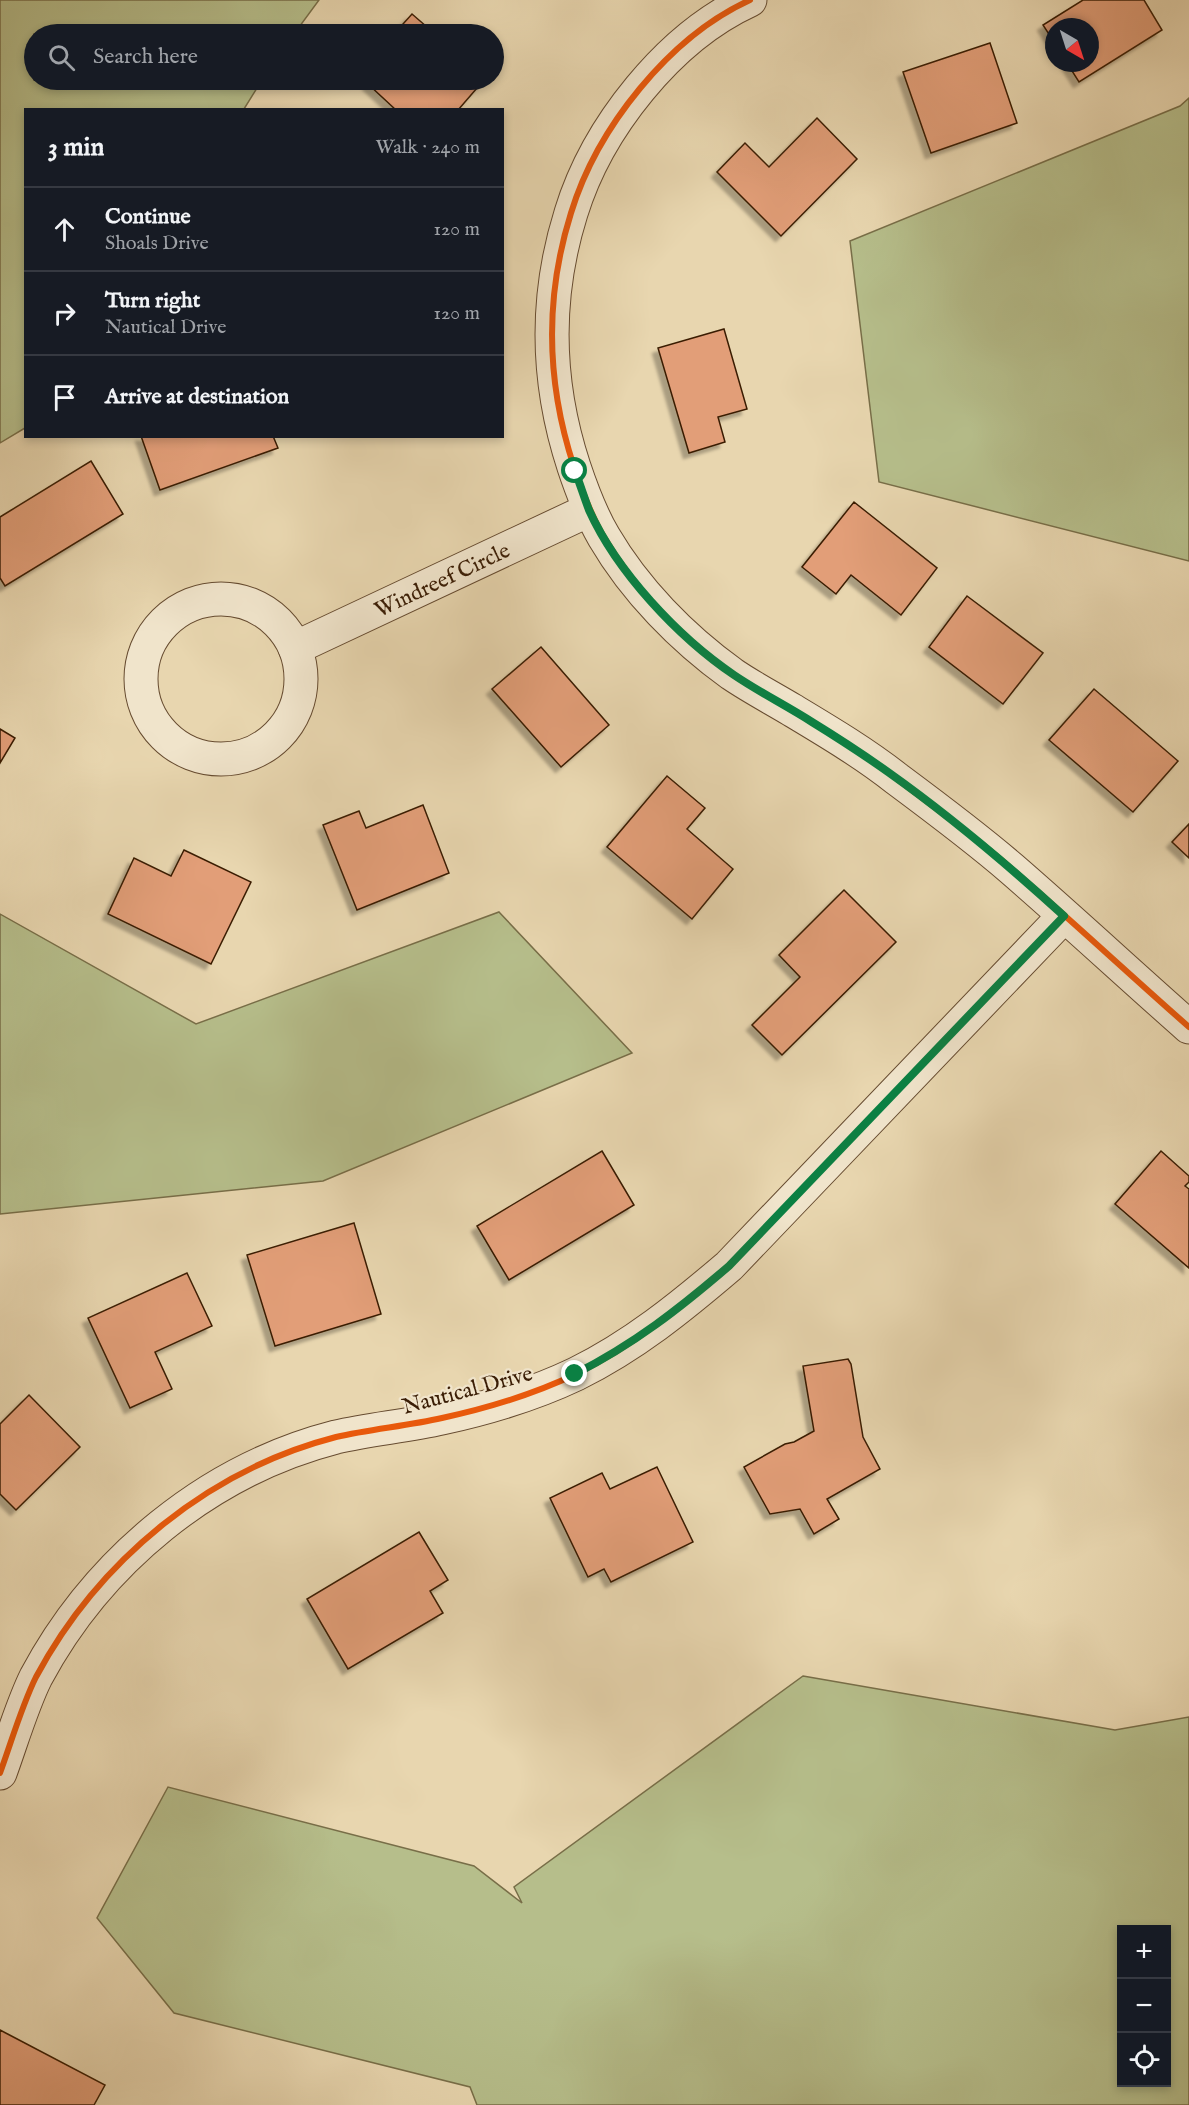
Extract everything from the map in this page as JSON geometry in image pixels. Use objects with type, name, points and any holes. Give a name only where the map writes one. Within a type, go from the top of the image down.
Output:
[{"type":"street","points":[[750,0],[706,27],[671,56],[650,78],[609,132],[574,202],[565,233],[551,316],[551,355],[555,393],[563,433],[589,510],[605,539],[645,593],[668,619],[700,649],[734,675],[813,722],[889,772],[970,835],[1189,1027]]},
{"type":"street","name":"Windreef Circle","points":[[295,648],[589,510]]},
{"type":"street","points":[[211,600],[232,600],[252,605],[270,616],[285,630],[295,648],[301,669],[301,689],[296,709],[285,727],[270,742],[253,753],[232,758],[211,758],[191,753],[173,743],[158,728],[147,710],[142,690],[142,669],[148,649],[158,631],[172,616],[191,605],[211,600]]},
{"type":"street","name":"Nautical Drive","points":[[0,1773],[35,1679],[71,1620],[113,1570],[160,1526],[214,1488],[295,1450],[337,1437],[470,1411],[536,1390],[612,1355],[651,1329],[729,1266],[1064,916]]},
{"type":"green space","points":[[0,0],[319,0],[301,24],[24,24],[24,90],[256,90],[245,108],[24,108],[24,429],[0,443]]},
{"type":"green space","points":[[1189,98],[1189,561],[879,482],[850,241],[1180,106]]},
{"type":"green space","points":[[499,912],[632,1053],[323,1181],[0,1214],[0,914],[196,1024]]},
{"type":"green space","points":[[803,1676],[1115,1730],[1189,1717],[1189,2105],[477,2105],[470,2087],[174,2013],[97,1918],[168,1787],[474,1866],[522,1903],[514,1887]]},
{"type":"building","points":[[1083,0],[1144,0],[1162,30],[1099,69],[1099,18],[1054,18]]},
{"type":"building","points":[[412,14],[424,24],[403,24]]},
{"type":"building","points":[[990,43],[1017,123],[931,153],[903,72]]},
{"type":"building","points":[[1073,72],[1095,72],[1079,82]]},
{"type":"building","points":[[374,90],[475,90],[460,108],[394,108]]},
{"type":"building","points":[[817,118],[857,159],[781,236],[717,172],[745,143],[769,167]]},
{"type":"building","points":[[724,329],[747,409],[718,417],[725,442],[689,453],[658,348]]},
{"type":"building","points":[[142,438],[274,438],[278,448],[160,490]]},
{"type":"building","points":[[91,461],[123,514],[5,586],[0,578],[0,517]]},
{"type":"building","points":[[854,502],[937,568],[901,615],[851,575],[836,594],[802,567]]},
{"type":"building","points":[[967,596],[1043,653],[1003,704],[929,647]]},
{"type":"building","points":[[541,647],[609,725],[561,767],[492,689]]},
{"type":"building","points":[[1094,689],[1178,761],[1133,812],[1049,740]]},
{"type":"building","points":[[0,729],[15,738],[0,763]]},
{"type":"building","points":[[667,776],[705,808],[687,829],[733,869],[692,919],[607,847]]},
{"type":"building","points":[[423,805],[449,873],[357,910],[323,825],[359,811],[366,828]]},
{"type":"building","points":[[1189,824],[1189,858],[1172,842]]},
{"type":"building","points":[[184,850],[251,882],[211,964],[108,914],[134,858],[171,876]]},
{"type":"building","points":[[844,890],[896,942],[782,1055],[752,1025],[800,977],[779,955]]},
{"type":"building","points":[[602,1151],[634,1205],[509,1280],[477,1226]]},
{"type":"building","points":[[1161,1151],[1189,1176],[1189,1182],[1185,1186],[1189,1189],[1189,1268],[1115,1204]]},
{"type":"building","points":[[354,1223],[381,1314],[275,1346],[247,1255]]},
{"type":"building","points":[[187,1273],[212,1326],[155,1352],[172,1389],[130,1408],[88,1318]]},
{"type":"building","points":[[848,1359],[851,1364],[863,1437],[880,1469],[827,1499],[839,1519],[814,1534],[800,1509],[770,1514],[744,1467],[814,1431],[803,1366]]},
{"type":"building","points":[[29,1395],[80,1447],[16,1510],[0,1494],[0,1424]]},
{"type":"building","points":[[657,1467],[693,1542],[611,1582],[604,1569],[588,1577],[550,1498],[602,1473],[610,1489]]},
{"type":"building","points":[[419,1532],[448,1580],[430,1591],[443,1613],[348,1669],[307,1599]]},
{"type":"building","points":[[0,2030],[105,2085],[94,2105],[0,2105]]},
{"type":"cycle path","points":[[750,0],[720,16],[692,37],[640,88],[599,149],[583,181],[571,213],[556,277],[552,340],[558,404],[574,467],[587,503],[604,537],[630,576],[661,612],[695,645],[739,679],[872,760],[955,823],[1012,869],[1189,1027]]},
{"type":"cycle path","points":[[0,1773],[31,1688],[61,1635],[91,1595],[124,1559],[161,1526],[201,1497],[244,1472],[289,1452],[336,1437],[442,1418],[511,1400],[576,1374],[637,1338],[675,1311],[729,1266],[1064,916]]},
{"type":"route","points":[[575,471],[589,510],[624,567],[668,619],[700,649],[734,675],[813,722],[889,772],[962,828],[1064,916],[729,1266],[651,1329],[612,1355],[575,1374]]}]
